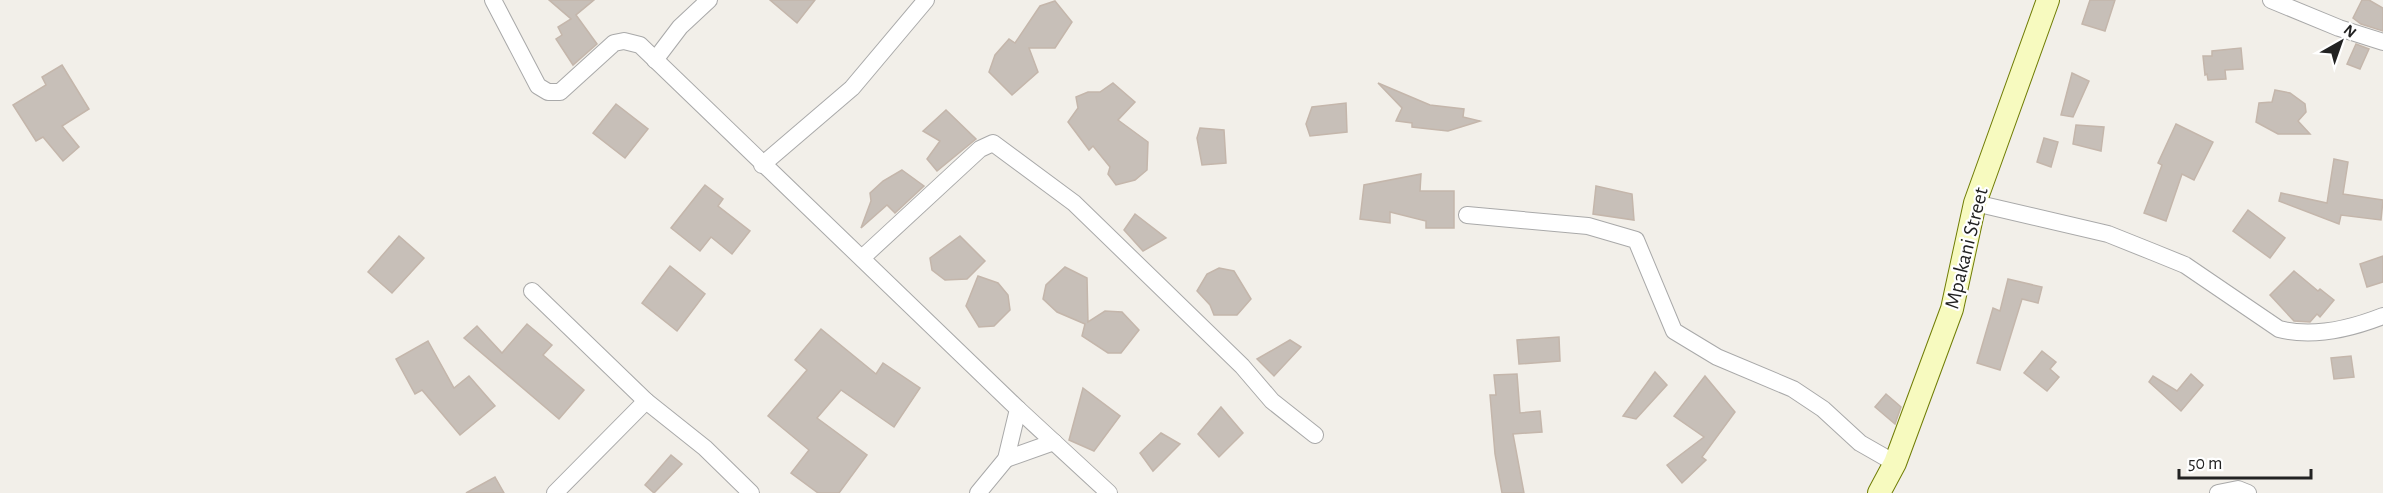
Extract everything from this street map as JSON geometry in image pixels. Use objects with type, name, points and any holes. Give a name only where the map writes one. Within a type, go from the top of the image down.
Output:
[{"type":"street","points":[[493,0],[538,86],[548,92],[561,92],[614,43],[624,41],[640,45],[762,165],[1109,493]]},
{"type":"street","points":[[655,60],[680,27],[709,0]]},
{"type":"street","points":[[762,165],[852,88],[926,0]]},
{"type":"street","name":"Mpakani Street","points":[[1879,493],[1895,463],[1952,309],[1975,203],[2048,0]]},
{"type":"street","points":[[2271,0],[2339,28],[2383,42]]},
{"type":"street","points":[[862,258],[980,149],[993,143],[1074,203],[1242,366],[1272,400],[1316,435]]},
{"type":"street","points":[[1975,203],[2108,234],[2144,248],[2185,265],[2279,329],[2297,334],[2328,332],[2383,316]]},
{"type":"street","points":[[1467,215],[1588,226],[1636,240],[1674,331],[1717,357],[1793,389],[1823,410],[1860,443],[1895,463]]},
{"type":"street","points":[[532,291],[646,401],[705,448],[751,493]]},
{"type":"street","points":[[555,493],[646,401]]},
{"type":"street","points":[[978,493],[1006,459],[1018,409]]},
{"type":"street","points":[[1006,459],[1054,442]]},
{"type":"street","points":[[2218,493],[2238,489],[2248,493]]},
{"type":"building","points":[[549,0],[594,0],[576,15],[597,44],[573,65],[556,39],[562,35],[558,27],[571,19]]},
{"type":"building","points":[[770,0],[815,0],[797,23]]},
{"type":"building","points":[[2090,0],[2115,0],[2105,31],[2082,24]]},
{"type":"building","points":[[2362,0],[2369,0],[2383,8],[2383,31],[2361,24],[2353,18]]},
{"type":"building","points":[[1055,1],[1072,22],[1055,48],[1029,48],[1038,72],[1012,95],[989,72],[995,55],[1009,39],[1015,43],[1040,6]]},
{"type":"building","points":[[2356,44],[2369,49],[2360,69],[2347,64]]},
{"type":"building","points":[[2241,48],[2243,69],[2225,70],[2226,79],[2208,80],[2207,74],[2205,75],[2203,56],[2212,56],[2212,51]]},
{"type":"building","points":[[62,65],[89,109],[62,126],[79,147],[63,161],[43,137],[36,141],[13,105],[46,85],[42,77]]},
{"type":"building","points":[[2072,73],[2089,81],[2073,117],[2061,115]]},
{"type":"building","points":[[1113,83],[1135,102],[1118,120],[1148,142],[1147,170],[1135,180],[1116,185],[1108,174],[1110,167],[1093,146],[1089,150],[1068,122],[1078,108],[1076,97],[1088,92],[1100,92]]},
{"type":"building","points":[[1378,83],[1430,105],[1464,109],[1463,117],[1480,121],[1448,131],[1412,127],[1412,123],[1396,121],[1402,108]]},
{"type":"building","points":[[2275,90],[2290,93],[2305,104],[2306,112],[2298,121],[2310,134],[2278,134],[2256,122],[2259,103],[2272,102]]},
{"type":"building","points":[[1346,103],[1347,132],[1310,136],[1306,124],[1312,107]]},
{"type":"building","points":[[616,104],[648,129],[625,158],[593,133]]},
{"type":"building","points":[[946,110],[976,139],[937,171],[927,159],[940,141],[923,131]]},
{"type":"building","points":[[2176,124],[2213,142],[2194,180],[2182,174],[2166,221],[2144,213],[2162,165],[2158,163]]},
{"type":"building","points":[[2076,125],[2104,127],[2101,151],[2073,144]]},
{"type":"building","points":[[1200,128],[1224,130],[1226,163],[1202,165],[1197,138]]},
{"type":"building","points":[[2044,138],[2058,142],[2051,167],[2037,162]]},
{"type":"building","points":[[2334,159],[2348,162],[2343,194],[2383,200],[2381,220],[2341,215],[2339,224],[2279,201],[2281,193],[2327,203]]},
{"type":"building","points":[[902,170],[924,186],[895,213],[887,205],[861,228],[871,201],[870,193],[883,181]]},
{"type":"building","points":[[1421,174],[1420,191],[1454,191],[1454,228],[1426,228],[1426,221],[1390,212],[1390,223],[1360,219],[1364,185]]},
{"type":"building","points":[[705,185],[723,199],[718,206],[750,231],[732,254],[711,237],[700,251],[671,228]]},
{"type":"building","points":[[1596,186],[1632,194],[1634,220],[1593,214]]},
{"type":"building","points":[[2248,210],[2285,238],[2270,258],[2233,231]]},
{"type":"building","points":[[1135,214],[1166,238],[1143,251],[1124,230]]},
{"type":"building","points":[[399,236],[424,258],[392,293],[368,272]]},
{"type":"building","points":[[960,236],[985,261],[967,279],[945,280],[932,270],[930,258]]},
{"type":"building","points":[[2383,256],[2383,282],[2367,287],[2360,264]]},
{"type":"building","points":[[670,266],[705,294],[677,331],[642,303]]},
{"type":"building","points":[[1065,267],[1087,278],[1088,322],[1105,311],[1122,312],[1139,330],[1121,353],[1108,353],[1082,336],[1085,324],[1057,312],[1043,299],[1046,285]]},
{"type":"building","points":[[1219,268],[1234,271],[1251,299],[1237,315],[1214,315],[1210,305],[1197,291],[1207,274]]},
{"type":"building","points":[[2294,271],[2318,291],[2320,289],[2334,300],[2320,317],[2317,314],[2310,322],[2294,321],[2270,295]]},
{"type":"building","points":[[978,276],[998,283],[1008,295],[1010,310],[994,326],[979,327],[966,306]]},
{"type":"building","points":[[2008,279],[2042,287],[2038,303],[2022,299],[2000,370],[1977,363],[1993,308],[2000,311]]},
{"type":"building","points":[[527,324],[552,345],[543,355],[584,390],[559,419],[464,338],[477,326],[502,353]]},
{"type":"building","points":[[821,329],[876,374],[883,363],[920,388],[894,427],[841,390],[817,418],[867,455],[839,493],[818,493],[791,473],[809,450],[768,416],[807,370],[795,360]]},
{"type":"building","points":[[1559,337],[1560,361],[1519,364],[1517,340]]},
{"type":"building","points":[[1290,340],[1301,347],[1274,376],[1257,359]]},
{"type":"building","points":[[428,341],[454,388],[469,376],[495,406],[460,435],[422,390],[415,394],[396,359]]},
{"type":"building","points":[[2042,351],[2056,362],[2050,369],[2059,377],[2047,391],[2024,373]]},
{"type":"building","points":[[2351,356],[2354,377],[2334,379],[2331,358]]},
{"type":"building","points":[[1655,372],[1667,385],[1636,419],[1623,416]]},
{"type":"building","points":[[1517,374],[1520,413],[1540,411],[1542,432],[1513,434],[1524,493],[1502,493],[1495,454],[1490,395],[1496,395],[1494,375]]},
{"type":"building","points":[[2191,374],[2203,385],[2181,411],[2149,382],[2153,376],[2177,391]]},
{"type":"building","points":[[1705,376],[1735,412],[1702,457],[1706,460],[1682,483],[1667,465],[1704,437],[1674,416]]},
{"type":"building","points":[[1083,388],[1120,416],[1094,451],[1069,440]]},
{"type":"building","points":[[1886,394],[1901,407],[1895,424],[1875,407]]},
{"type":"building","points":[[1221,407],[1243,433],[1219,457],[1198,434]]},
{"type":"building","points":[[1161,433],[1180,444],[1153,471],[1140,453]]},
{"type":"building","points":[[671,455],[682,464],[654,493],[645,485]]},
{"type":"building","points":[[495,477],[504,493],[466,493]]}]
